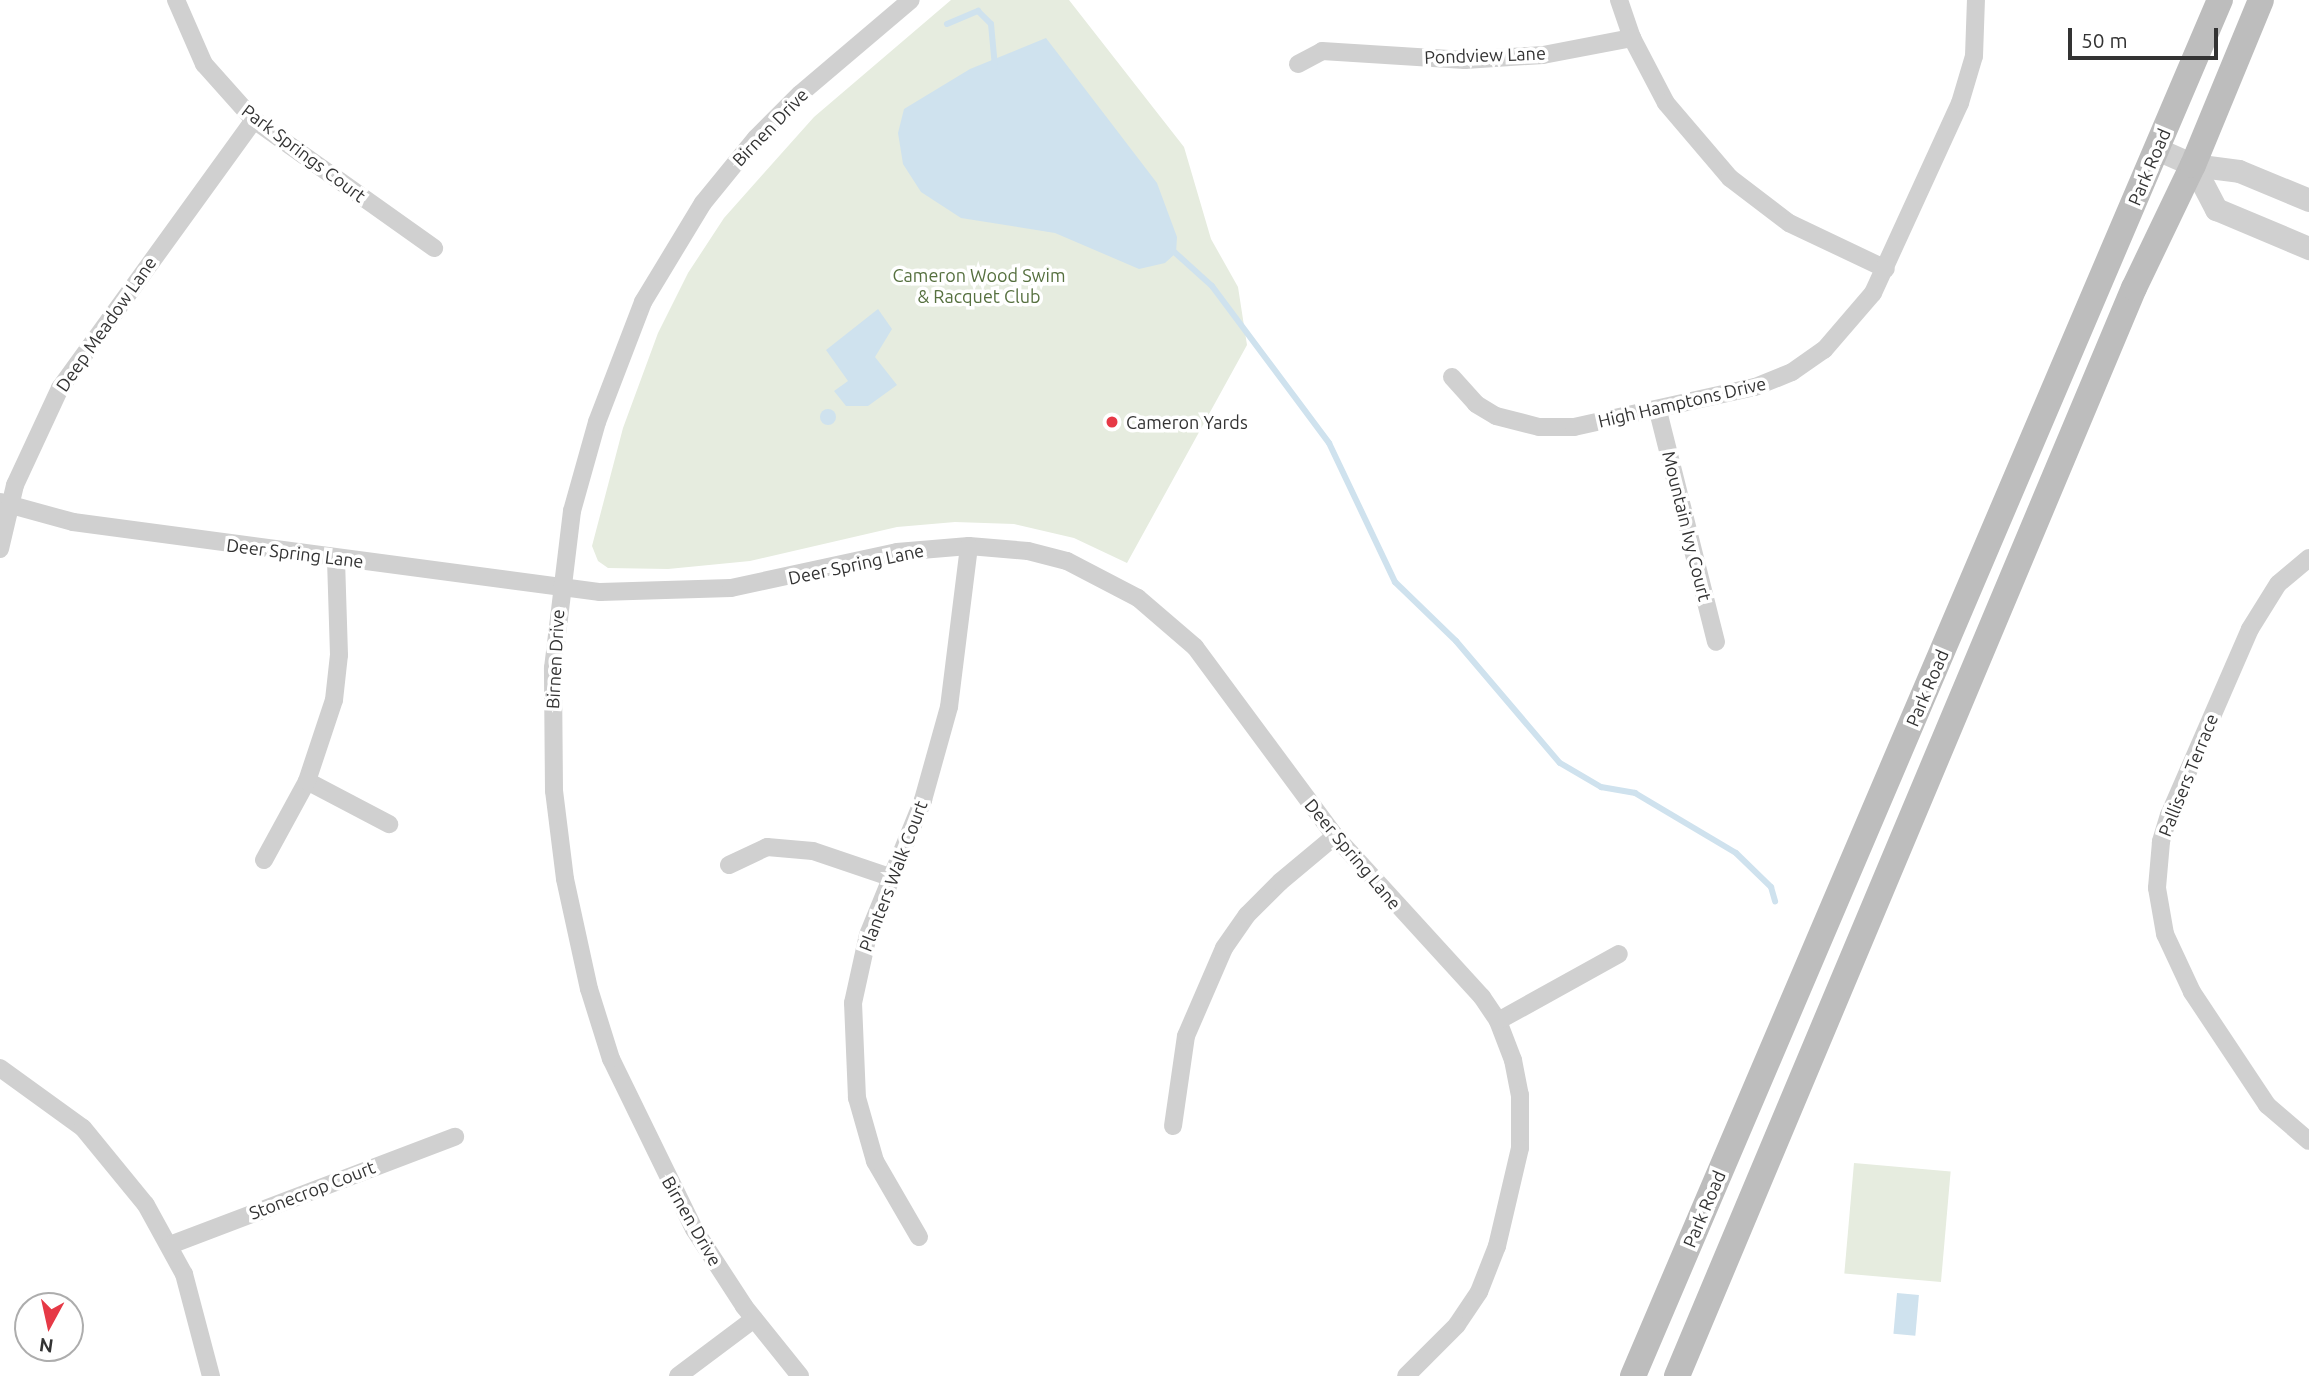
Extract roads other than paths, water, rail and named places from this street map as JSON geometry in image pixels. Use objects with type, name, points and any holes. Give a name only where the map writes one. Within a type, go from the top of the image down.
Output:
[{"type":"main road","name":"Park Road","points":[[1633,1376],[2220,0]]},
{"type":"main road","points":[[1677,1376],[2134,288],[2193,165],[2261,0]]},
{"type":"street","name":"Park Springs Court","points":[[176,0],[204,64],[254,120],[434,248]]},
{"type":"street","name":"Birnen Drive","points":[[800,1376],[754,1319],[694,1229],[640,1126],[611,1059],[589,989],[565,879],[554,791],[552,680],[559,587],[572,511],[597,422],[631,329],[670,251],[703,203],[777,116],[911,0]]},
{"type":"street","points":[[1619,0],[1632,38],[1666,103],[1730,178],[1789,223],[1886,270]]},
{"type":"street","name":"High Hamptons Drive","points":[[1452,377],[1476,404],[1519,424],[1574,427],[1658,411],[1755,387],[1792,372],[1849,327],[1886,270],[1970,74],[1976,0]]},
{"type":"street","name":"Pondview Lane","points":[[1298,64],[1322,51],[1465,60],[1543,55],[1632,38]]},
{"type":"street","name":"Deep Meadow Lane","points":[[0,549],[5,504],[35,435],[61,388],[254,120]]},
{"type":"street","points":[[2157,149],[2193,165],[2239,171],[2309,200]]},
{"type":"street","points":[[2193,165],[2216,209],[2309,248]]},
{"type":"street","name":"Mountain Ivy Court","points":[[1658,411],[1716,642]]},
{"type":"street","name":"Deer Spring Lane","points":[[5,504],[73,522],[337,559],[559,587],[639,594],[698,592],[796,577],[897,552],[969,546],[1028,551],[1067,561],[1103,577],[1166,619],[1208,662],[1335,836],[1482,997],[1498,1021],[1513,1060],[1522,1113],[1520,1148],[1497,1246],[1479,1292],[1457,1325],[1406,1376]]},
{"type":"street","name":"Planters Walk Court","points":[[919,1237],[875,1161],[854,1074],[853,1003],[860,962],[890,877],[923,800],[949,707],[969,546]]},
{"type":"street","name":"Pallisers Terrace","points":[[2309,558],[2278,584],[2250,629],[2169,815],[2161,842],[2157,888],[2165,934],[2192,992],[2267,1105],[2309,1140]]},
{"type":"street","points":[[264,860],[307,781],[334,700],[339,655],[337,559]]},
{"type":"street","points":[[307,781],[389,824]]},
{"type":"street","points":[[1173,1126],[1186,1036],[1224,948],[1247,915],[1280,882],[1335,836]]},
{"type":"street","points":[[729,865],[767,847],[846,859],[890,877]]},
{"type":"street","points":[[1498,1021],[1619,954]]},
{"type":"street","points":[[0,1068],[46,1097],[100,1145],[146,1205],[184,1274],[211,1376]]},
{"type":"street","name":"Stonecrop Court","points":[[170,1245],[454,1137]]},
{"type":"street","points":[[678,1376],[754,1319]]},
{"type":"water","points":[[1046,38],[1157,183],[1177,237],[1176,253],[1165,263],[1139,269],[1055,233],[961,218],[921,192],[903,164],[898,133],[904,109],[970,69]]},
{"type":"water","points":[[878,309],[892,329],[875,357],[897,385],[868,406],[846,406],[834,391],[848,381],[826,350]]},
{"type":"water","points":[[825,409],[831,409],[836,417],[834,423],[825,425],[820,420],[820,414]]},
{"type":"water","points":[[1897,1293],[1919,1295],[1915,1336],[1893,1334]]},
{"type":"waterway","points":[[947,24],[978,11],[991,24],[995,67]]},
{"type":"waterway","points":[[1171,249],[1212,286],[1329,443],[1395,582],[1456,641],[1560,763],[1601,787],[1635,793],[1736,853],[1771,887],[1775,901]]},
{"type":"place","name":"Cameron Yards","points":[[1112,422]]},
{"type":"park label","name":"Cameron Wood Swim & Racquet Club","points":[[979,286]]}]
